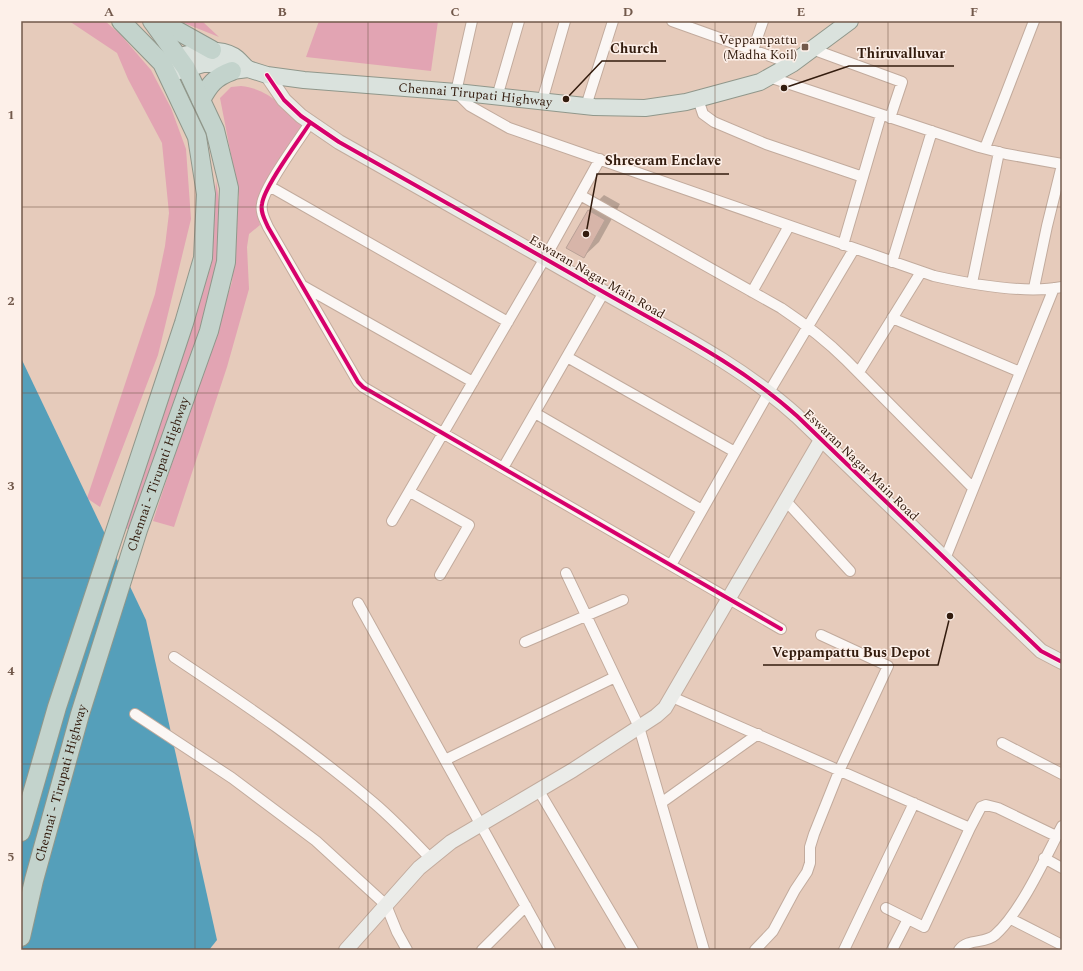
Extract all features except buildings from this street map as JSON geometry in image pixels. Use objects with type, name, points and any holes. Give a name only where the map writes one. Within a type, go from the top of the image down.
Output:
[{"type":"highway","name":"Chennai - Tirupati Highway","points":[[21,832],[57,706],[184,323],[203,258],[206,194],[197,137],[165,69],[121,21]]},
{"type":"highway","name":"Chennai - Tirupati Highway","points":[[21,937],[34,880],[80,714],[138,530],[209,331],[226,262],[229,188],[215,130],[182,62],[152,21]]},
{"type":"highway","points":[[160,21],[212,50]]},
{"type":"highway","points":[[201,100],[209,85],[219,75],[240,70]]},
{"type":"main road","name":"Chennai Tirupati Highway","points":[[182,62],[216,64],[240,70],[348,84],[456,92],[586,106],[645,108],[698,100],[753,84],[792,64],[850,21]]},
{"type":"main road","points":[[165,69],[212,50],[234,56],[240,70]]},
{"type":"street","points":[[472,21],[456,92],[470,106],[510,128],[921,272],[951,280],[972,283],[1034,288],[1058,287],[1020,372],[945,559]]},
{"type":"street","points":[[497,96],[519,21]]},
{"type":"street","points":[[542,102],[565,21]]},
{"type":"street","points":[[586,106],[613,21]]},
{"type":"street","points":[[672,21],[692,24],[753,50],[792,64]]},
{"type":"street","points":[[753,50],[763,21]]},
{"type":"street","points":[[985,148],[1034,21]]},
{"type":"street","points":[[812,49],[902,82],[885,116],[863,177],[843,245]]},
{"type":"street","name":"Eswaran Nagar Main Road","points":[[267,74],[284,100],[310,123],[718,358],[769,392],[797,416],[1041,651],[1062,662]]},
{"type":"street","points":[[769,77],[985,148],[1062,164],[1034,288]]},
{"type":"street","points":[[698,100],[703,114],[714,122],[781,149],[863,177]]},
{"type":"street","points":[[310,123],[269,186],[262,204],[262,214],[301,285],[352,372],[363,387],[781,629]]},
{"type":"street","points":[[892,262],[932,131]]},
{"type":"street","points":[[972,283],[999,152]]},
{"type":"street","points":[[392,521],[545,258],[600,160]]},
{"type":"street","points":[[269,186],[508,322]]},
{"type":"street","points":[[580,195],[781,308],[808,326],[826,340],[859,372],[973,488]]},
{"type":"street","points":[[752,292],[789,226]]},
{"type":"street","points":[[671,565],[769,392],[854,249]]},
{"type":"street","points":[[859,372],[921,272]]},
{"type":"street","points":[[301,285],[473,382]]},
{"type":"street","points":[[503,468],[604,292]]},
{"type":"street","points":[[892,318],[1020,372]]},
{"type":"street","points":[[567,357],[735,452]]},
{"type":"street","points":[[535,413],[702,510]]},
{"type":"street","points":[[346,950],[418,868],[451,842],[539,791],[665,708],[730,599],[821,440]]},
{"type":"street","points":[[410,492],[469,525],[440,576]]},
{"type":"street","points":[[786,501],[850,571]]},
{"type":"street","points":[[566,573],[638,727],[704,950]]},
{"type":"street","points":[[525,642],[623,600]]},
{"type":"street","points":[[358,604],[550,950]]},
{"type":"street","points":[[755,950],[772,931],[807,872],[810,864],[812,839],[840,770],[888,666],[821,635]]},
{"type":"street","points":[[174,657],[260,714],[344,778],[396,823],[430,858]]},
{"type":"street","points":[[445,760],[615,677]]},
{"type":"street","points":[[672,697],[970,828]]},
{"type":"street","points":[[135,714],[272,807],[316,841],[386,905],[397,932],[407,950]]},
{"type":"street","points":[[661,802],[758,734]]},
{"type":"street","points":[[1002,743],[1062,774]]},
{"type":"street","points":[[539,791],[633,950]]},
{"type":"street","points":[[844,950],[914,803]]},
{"type":"street","points":[[886,908],[924,927],[981,807],[991,806],[1007,812],[1056,836]]},
{"type":"street","points":[[959,950],[969,942],[994,936],[1011,919],[1062,826]]},
{"type":"street","points":[[1044,858],[1062,868]]},
{"type":"street","points":[[482,950],[526,906]]},
{"type":"street","points":[[894,949],[908,919]]},
{"type":"street","points":[[1011,919],[1062,945]]},
{"type":"shaded area","points":[[69,21],[105,21],[120,34],[151,70],[171,108],[186,149],[191,219],[158,355],[100,507],[88,499],[76,531],[155,294],[165,246],[169,213],[162,143],[128,79],[117,53]]},
{"type":"shaded area","points":[[179,21],[202,21],[219,37]]},
{"type":"shaded area","points":[[319,21],[438,21],[431,71],[306,57]]},
{"type":"shaded area","points":[[241,86],[260,91],[268,95],[282,105],[303,124],[263,187],[259,197],[257,210],[260,225],[249,234],[247,247],[249,289],[227,367],[174,527],[153,521],[232,282],[239,196],[220,98],[231,87]]},
{"type":"shaded area","points":[[216,181],[219,209],[219,237],[211,293],[195,347],[130,530],[123,527],[191,330],[212,262]]},
{"type":"water","points":[[21,358],[146,620],[217,940],[209,950],[21,950]]},
{"type":"cycle path","points":[[267,75],[284,100],[301,116],[339,142],[706,350],[753,381],[797,416],[1041,651],[1062,662]]},
{"type":"cycle path","points":[[310,123],[264,196],[262,204],[263,216],[358,382],[363,387],[781,629]]},
{"type":"place","name":"Veppampattu (Madha Koil)","points":[[805,47]]},
{"type":"place","name":"Thiruvalluvar","points":[[784,88]]},
{"type":"place","name":"Church","points":[[566,99]]},
{"type":"place","name":"Shreeram Enclave","points":[[586,234]]},
{"type":"place","name":"Veppampattu Bus Depot","points":[[950,616]]}]
